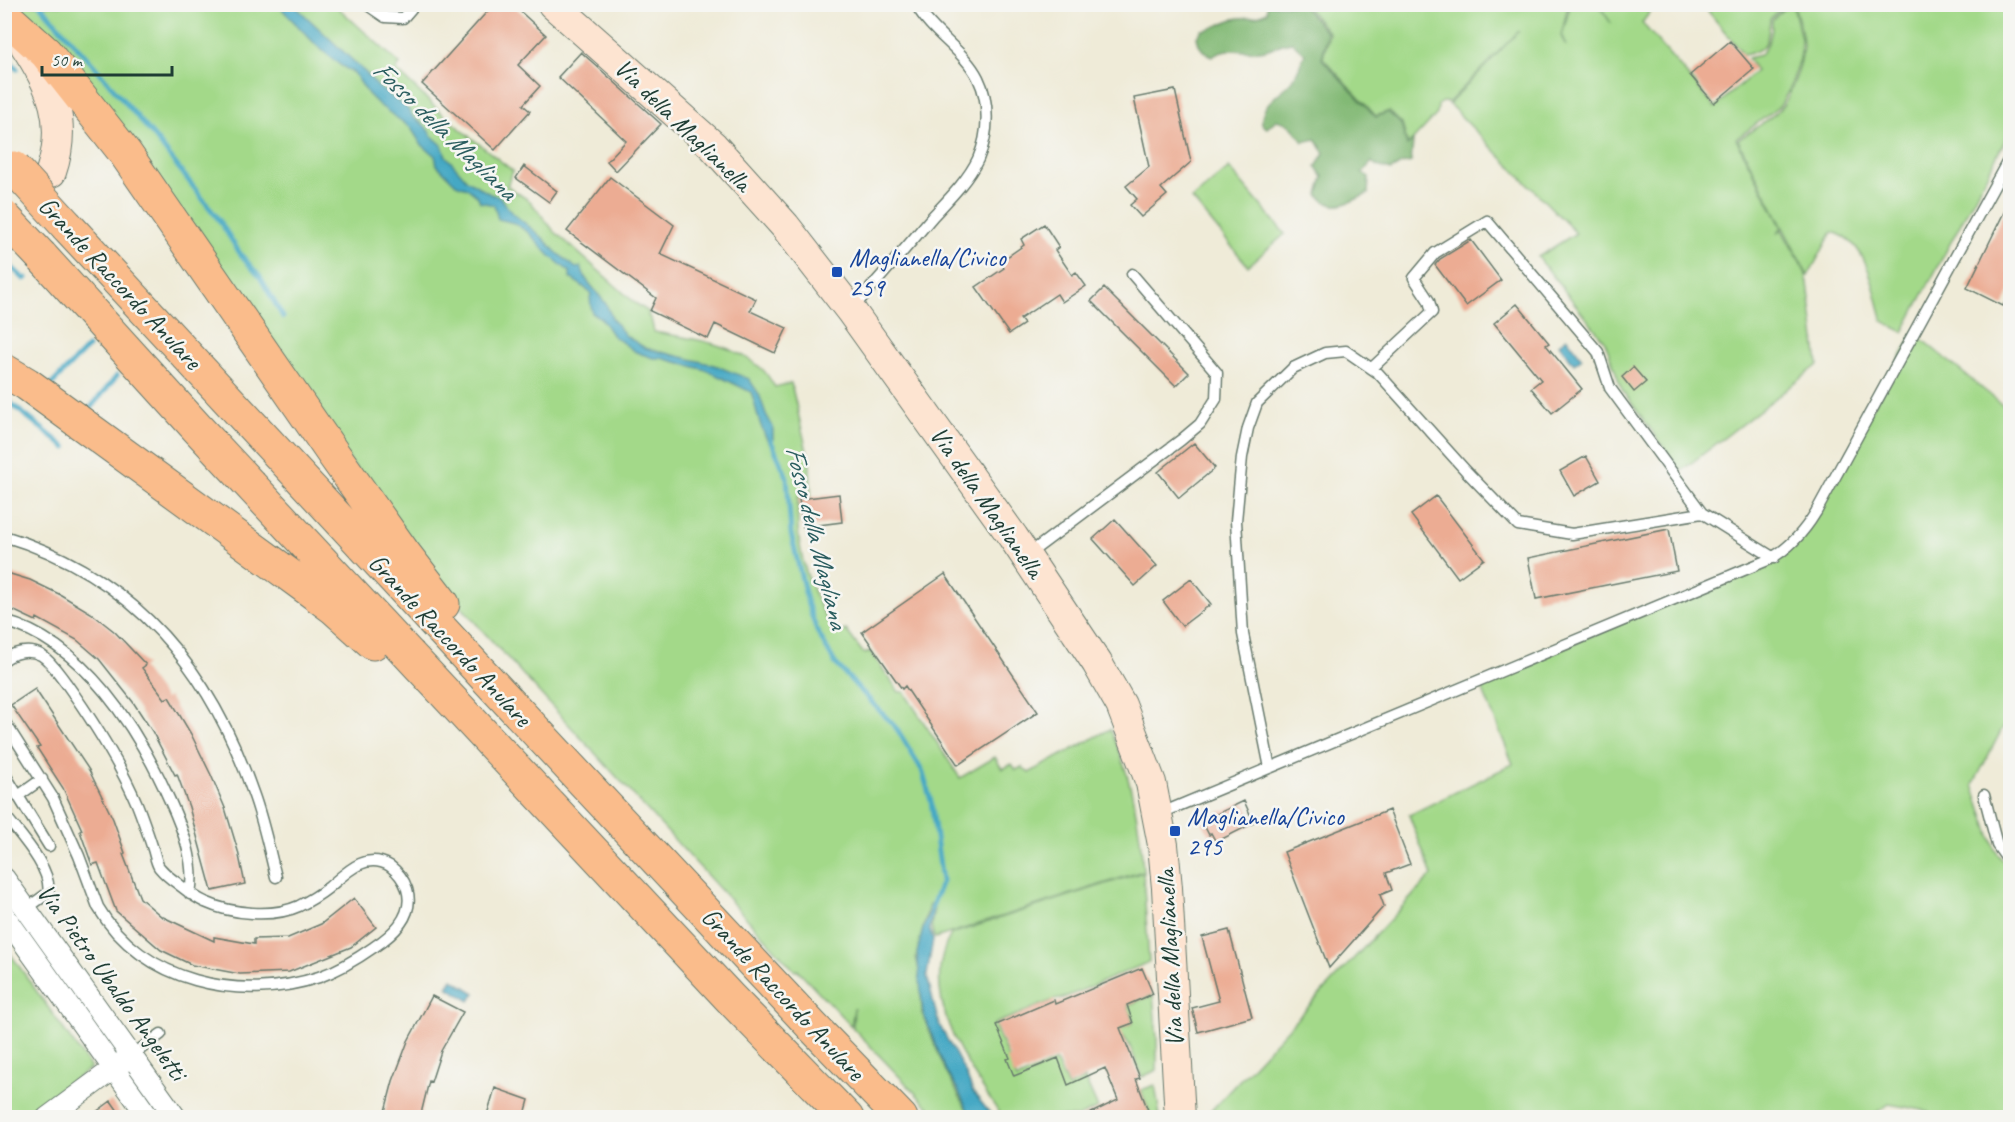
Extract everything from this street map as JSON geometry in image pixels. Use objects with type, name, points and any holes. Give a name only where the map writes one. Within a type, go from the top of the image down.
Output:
[{"type":"highway","points":[[4,15],[46,53],[125,153],[347,475],[456,621],[476,651],[490,682]]},
{"type":"highway","name":"Grande Raccordo Anulare","points":[[9,162],[795,1009],[901,1118]]},
{"type":"highway","name":"Grande Raccordo Anulare","points":[[4,217],[198,429],[730,998],[847,1118]]},
{"type":"highway","points":[[5,371],[27,384],[311,591],[354,625],[427,694],[479,729]]},
{"type":"highway","points":[[730,998],[805,1105],[817,1118]]},
{"type":"main road","name":"Via della Maglianella","points":[[553,4],[713,146],[785,226],[851,311],[1026,556],[1097,663],[1121,705],[1148,773],[1158,815],[1167,888],[1180,1118]]},
{"type":"main road","points":[[4,20],[25,45],[45,76],[52,92],[58,127],[58,144],[51,172]]},
{"type":"street","name":"Via Pietro Ubaldo Angeletti","points":[[4,878],[176,1118]]},
{"type":"street","points":[[6,920],[26,909]]},
{"type":"street","name":"Via Pietro Ubaldo Angeletti","points":[[6,920],[149,1118]]},
{"type":"street","points":[[47,1118],[131,1056]]},
{"type":"lane","points":[[366,4],[385,18],[403,18],[415,4]]},
{"type":"lane","points":[[851,311],[961,184],[978,160],[986,135],[986,106],[980,81],[923,16],[916,4]]},
{"type":"lane","points":[[1158,815],[1774,558],[1800,535],[1816,512],[2010,157]]},
{"type":"lane","points":[[1372,368],[1432,312],[1429,302],[1414,279],[1435,253],[1486,221],[1598,352],[1610,388],[1702,513],[1774,558]]},
{"type":"lane","points":[[1026,556],[1181,441],[1200,424],[1216,399],[1217,373],[1132,273]]},
{"type":"lane","points":[[1270,768],[1243,634],[1236,520],[1242,457],[1248,428],[1257,403],[1293,368],[1325,353],[1346,351],[1372,368],[1518,525],[1572,534],[1702,513]]},
{"type":"lane","points":[[4,536],[68,561],[121,593],[150,619],[178,650],[225,727],[242,762],[254,795],[276,877]]},
{"type":"lane","points":[[4,621],[36,634],[67,655],[89,674],[123,715],[162,782],[178,819],[191,862],[193,878],[190,894]]},
{"type":"lane","points":[[4,660],[18,653],[31,652],[41,655],[56,670],[98,730],[128,785],[159,867],[190,894],[219,908],[241,912],[283,911],[298,907],[315,897],[355,866],[374,860],[391,867],[399,874],[405,885],[409,907],[405,917],[396,929],[381,942],[339,969],[322,976],[279,987],[251,988],[225,987],[186,977],[146,957],[115,931],[104,917],[94,898],[69,831],[42,779],[4,721]]},
{"type":"lane","points":[[4,773],[49,846]]},
{"type":"lane","points":[[18,796],[42,779]]},
{"type":"lane","points":[[1984,795],[1997,845],[2010,863]]},
{"type":"lane","points":[[4,814],[43,867],[48,879],[48,893],[26,909]]},
{"type":"lane","points":[[131,1056],[162,1034]]},
{"type":"green space","points":[[16,5],[335,5],[400,64],[396,70],[449,120],[513,171],[507,186],[530,201],[554,231],[635,303],[649,312],[648,316],[654,332],[696,339],[724,347],[761,368],[775,387],[791,383],[810,464],[811,496],[798,497],[797,515],[803,562],[813,591],[828,622],[830,621],[838,633],[846,630],[864,654],[870,651],[899,692],[904,692],[960,778],[995,757],[1002,769],[1012,764],[1016,770],[1022,767],[1029,773],[1110,729],[1124,764],[1133,798],[1140,834],[1143,871],[935,938],[931,924],[934,902],[929,904],[916,958],[920,973],[922,1013],[946,1072],[971,1117],[938,1117],[853,1028],[854,1008],[851,1026],[798,970],[795,971],[436,578]]},
{"type":"green space","points":[[1267,5],[1302,5],[1327,33],[1322,59],[1376,117],[1388,112],[1401,124],[1407,146],[1413,141],[1411,162],[1401,164],[1391,170],[1372,162],[1362,173],[1369,177],[1368,194],[1342,205],[1324,201],[1318,195],[1323,177],[1316,167],[1324,153],[1316,139],[1303,142],[1292,127],[1281,121],[1276,120],[1267,128],[1262,124],[1264,110],[1293,79],[1305,54],[1292,42],[1263,50],[1223,51],[1212,56],[1203,51],[1200,46],[1197,37],[1202,30],[1234,19],[1262,14],[1267,12]]},
{"type":"green space","points":[[1305,5],[1566,5],[1568,6],[1561,36],[1566,46],[1562,36],[1570,6],[1568,5],[1598,5],[1611,23],[1599,5],[1655,5],[1642,23],[1715,107],[1756,71],[1748,58],[1760,55],[1770,39],[1772,20],[1782,10],[1793,5],[1801,39],[1800,59],[1790,88],[1780,106],[1736,139],[1782,228],[1777,234],[1782,230],[1805,272],[1818,365],[1681,471],[1622,390],[1605,342],[1538,257],[1576,233],[1449,104],[1519,31],[1449,102],[1442,102],[1438,105],[1437,114],[1408,145],[1402,124],[1389,111],[1376,116],[1323,58],[1329,33]]},
{"type":"green space","points":[[1703,5],[1788,5],[1781,8],[1770,19],[1765,44],[1758,50],[1744,55]]},
{"type":"green space","points":[[1794,5],[2010,5],[2010,131],[1903,332],[1883,321],[1868,268],[1854,245],[1844,237],[1832,232],[1808,276],[1738,140],[1780,109],[1791,91],[1803,52],[1802,35]]},
{"type":"green space","points":[[1229,168],[1285,234],[1248,266],[1192,199]]},
{"type":"green space","points":[[1914,333],[2010,411],[2010,722],[2002,729],[1973,785],[1995,850],[2010,870],[2010,1117],[1933,1117],[1927,1111],[1889,1104],[1868,1118],[1204,1118],[1432,875],[1409,815],[1513,764],[1481,682],[1774,558],[1807,526]]},
{"type":"green space","points":[[1143,872],[1149,962],[994,1024],[1017,1079],[1056,1061],[1068,1087],[1085,1079],[1098,1108],[1078,1117],[1002,1117],[962,1053],[943,1006],[939,982],[942,958],[951,934]]},
{"type":"green space","points":[[4,945],[91,1068],[21,1117],[5,1117]]},
{"type":"green space","points":[[1153,995],[1157,1070],[1142,1077],[1129,1044],[1118,1029],[1133,1023],[1128,1005]]},
{"type":"green space","points":[[1155,1085],[1160,1117],[1146,1117],[1150,1114],[1141,1090]]},
{"type":"water","points":[[278,5],[294,5],[378,87],[407,108],[413,117],[425,126],[442,145],[446,156],[467,180],[490,194],[500,197],[511,212],[542,237],[556,252],[576,268],[581,267],[586,279],[606,304],[613,320],[626,336],[645,348],[714,365],[749,379],[759,394],[773,427],[773,447],[762,428],[751,392],[706,370],[636,352],[613,336],[601,318],[592,313],[591,294],[570,278],[570,272],[550,256],[529,233],[514,223],[498,219],[494,205],[480,202],[478,197],[467,188],[456,184],[437,165],[435,156],[421,144],[411,128],[379,105],[368,94],[354,73],[317,46]]},
{"type":"water","points":[[1567,338],[1582,358],[1574,364],[1559,344]]},
{"type":"water","points":[[932,903],[933,911],[929,929],[933,939],[927,975],[937,1017],[973,1092],[993,1117],[971,1117],[947,1073],[923,1013],[917,953]]},
{"type":"water","points":[[452,979],[475,993],[470,1001],[447,987]]},
{"type":"building","points":[[494,4],[512,4],[546,35],[518,65],[540,86],[523,105],[530,111],[495,150],[422,84]]},
{"type":"building","points":[[1730,41],[1754,69],[1714,103],[1690,75]]},
{"type":"building","points":[[581,52],[661,124],[616,171],[607,161],[626,141],[558,77]]},
{"type":"building","points":[[1175,90],[1191,162],[1161,188],[1167,195],[1141,217],[1130,205],[1137,199],[1126,186],[1149,167],[1134,98]]},
{"type":"building","points":[[524,166],[557,191],[549,202],[516,178]]},
{"type":"building","points":[[610,177],[674,225],[660,254],[756,299],[750,311],[787,328],[775,353],[715,324],[708,339],[650,311],[656,298],[567,231]]},
{"type":"building","points":[[2010,200],[2010,290],[2003,306],[1967,288]]},
{"type":"building","points":[[1044,224],[1059,247],[1055,250],[1072,275],[1076,272],[1086,286],[1062,302],[1057,294],[1020,319],[1024,324],[1009,334],[976,287],[1004,268],[1000,262],[1024,245],[1021,239]]},
{"type":"building","points":[[1471,240],[1501,280],[1466,306],[1435,265],[1440,259]]},
{"type":"building","points":[[1104,288],[1189,373],[1176,386],[1091,301]]},
{"type":"building","points":[[1517,304],[1549,343],[1546,345],[1582,389],[1552,413],[1531,388],[1541,380],[1494,323]]},
{"type":"building","points":[[1633,367],[1646,382],[1634,392],[1622,377]]},
{"type":"building","points":[[1194,443],[1215,468],[1179,498],[1158,472]]},
{"type":"building","points":[[1586,456],[1600,481],[1574,496],[1560,471]]},
{"type":"building","points":[[839,494],[842,522],[803,527],[799,499]]},
{"type":"building","points":[[1436,496],[1484,559],[1458,578],[1411,515]]},
{"type":"building","points":[[1115,519],[1157,566],[1135,586],[1093,539]]},
{"type":"building","points":[[1669,529],[1677,571],[1536,599],[1528,558]]},
{"type":"building","points":[[4,572],[30,580],[91,613],[115,632],[146,665],[142,668],[165,699],[169,697],[191,734],[211,775],[225,808],[245,884],[212,891],[189,807],[177,774],[175,775],[152,731],[133,702],[99,659],[77,640],[37,618],[36,621],[4,606]]},
{"type":"building","points":[[945,574],[1038,712],[958,765],[905,686],[902,689],[862,632]]},
{"type":"building","points":[[1191,579],[1211,604],[1182,626],[1163,601]]},
{"type":"building","points":[[35,689],[89,770],[113,819],[125,853],[123,854],[140,898],[161,916],[214,941],[214,937],[254,944],[254,939],[288,938],[321,924],[354,898],[376,927],[351,947],[289,972],[240,974],[192,965],[161,950],[116,911],[98,863],[92,865],[80,831],[82,830],[63,788],[37,748],[40,747],[11,705]]},
{"type":"building","points":[[1244,801],[1254,823],[1216,842],[1211,833],[1209,835],[1202,821]]},
{"type":"building","points":[[1389,810],[1410,864],[1386,873],[1392,890],[1380,895],[1384,906],[1329,968],[1284,852]]},
{"type":"building","points":[[1229,930],[1252,1017],[1198,1032],[1192,1008],[1219,1001],[1202,937]]},
{"type":"building","points":[[1142,968],[1153,994],[1127,1005],[1133,1023],[1120,1028],[1140,1078],[1136,1079],[1151,1118],[1081,1118],[1118,1100],[1105,1068],[1068,1085],[1058,1058],[1014,1076],[1007,1059],[1010,1058],[996,1025],[1054,1000],[1055,1004]]},
{"type":"building","points":[[432,996],[463,1012],[441,1051],[431,1082],[429,1081],[420,1118],[395,1118],[384,1115],[393,1081],[408,1041]]},
{"type":"building","points":[[495,1088],[529,1100],[524,1118],[486,1118]]},
{"type":"building","points":[[111,1101],[123,1118],[88,1118]]},
{"type":"waterway","points":[[39,4],[157,140],[219,220],[241,255],[260,277],[283,317]]},
{"type":"waterway","points":[[4,54],[17,69]]},
{"type":"waterway","points":[[4,260],[24,279],[26,278]]},
{"type":"waterway","points":[[50,386],[88,347]]},
{"type":"waterway","points":[[87,412],[117,376]]},
{"type":"waterway","points":[[4,398],[66,448]]},
{"type":"waterway","name":"Fosso della Magliana","points":[[771,441],[787,477],[791,534],[808,605],[817,631],[835,663],[897,729],[922,770],[931,801],[942,881],[931,909]]},
{"type":"place","name":"Maglianella/Civico 259","points":[[837,272]]},
{"type":"place","name":"Maglianella/Civico 295","points":[[1175,831]]}]
